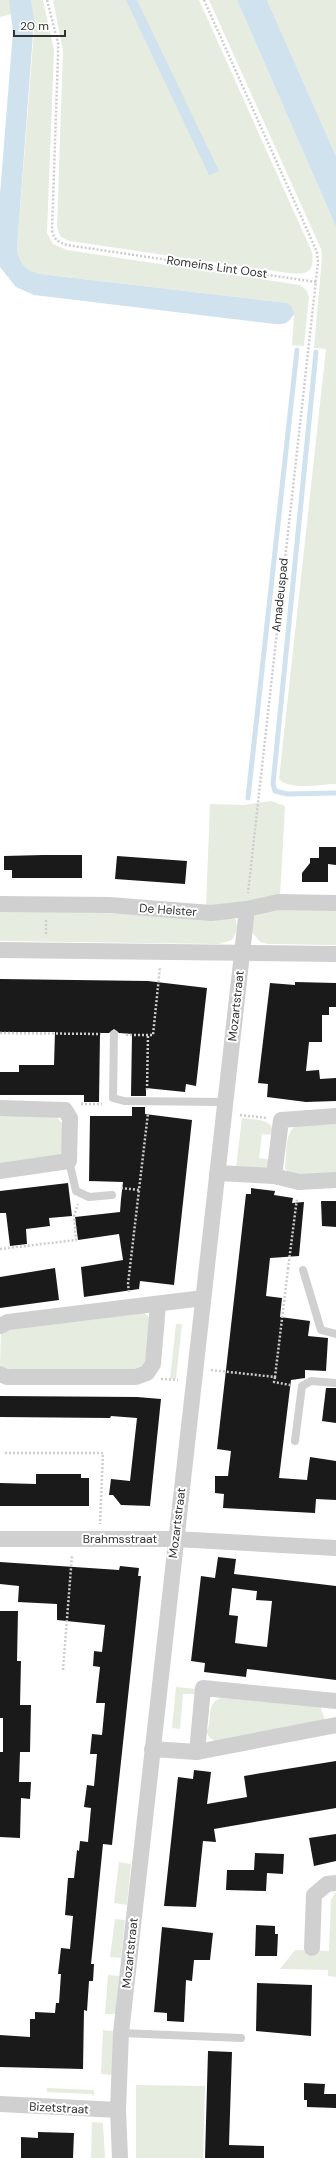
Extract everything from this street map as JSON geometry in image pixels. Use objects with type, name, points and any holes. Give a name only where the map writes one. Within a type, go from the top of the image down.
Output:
[{"type":"street","name":"De Helster","points":[[0,904],[109,905],[211,913],[247,909],[278,902],[336,903]]},
{"type":"street","name":"Mozartstraat","points":[[120,2158],[118,2110],[121,2033],[175,1539],[247,909]]},
{"type":"street","points":[[0,950],[336,954]]},
{"type":"street","points":[[0,1108],[65,1110],[70,1118],[69,1161],[0,1171]]},
{"type":"street","points":[[274,1176],[281,1120],[336,1116]]},
{"type":"street","points":[[217,1173],[274,1176],[299,1182],[336,1180]]},
{"type":"street","points":[[0,1326],[8,1322],[203,1298]]},
{"type":"street","points":[[0,1374],[7,1377],[136,1377],[147,1373],[153,1364],[158,1304]]},
{"type":"street","name":"Brahmsstraat","points":[[0,1539],[175,1539],[336,1548]]},
{"type":"street","points":[[197,1752],[203,1688],[336,1701]]},
{"type":"street","points":[[152,1749],[197,1752],[336,1726]]},
{"type":"street","points":[[312,1948],[314,1896],[327,1884],[336,1883]]},
{"type":"street","name":"Bizetstraat","points":[[0,2104],[118,2110]]},
{"type":"lane","points":[[114,1034],[113,1098],[124,1101],[149,1101],[225,1108]]},
{"type":"lane","points":[[69,1161],[76,1191],[89,1197],[112,1195]]},
{"type":"lane","points":[[303,1270],[321,1330],[336,1334]]},
{"type":"lane","points":[[295,1441],[302,1386],[311,1381],[336,1383]]},
{"type":"lane","points":[[121,2033],[241,2038]]},
{"type":"path","name":"Romeins Lint Oost","points":[[47,0],[58,43],[52,230],[58,242],[67,245],[316,282]]},
{"type":"path","points":[[204,0],[317,252],[318,262],[316,282]]},
{"type":"path","name":"Amadeuspad","points":[[247,909],[316,282]]},
{"type":"path","points":[[46,904],[46,950]]},
{"type":"path","points":[[0,1034],[153,1035],[162,952]]},
{"type":"path","points":[[130,1308],[128,1284],[149,1101],[148,1035]]},
{"type":"path","points":[[65,1110],[75,1104],[102,1104],[113,1098]]},
{"type":"path","points":[[225,1108],[281,1120]]},
{"type":"path","points":[[299,1182],[274,1382],[302,1386]]},
{"type":"path","points":[[112,1195],[120,1188],[139,1190]]},
{"type":"path","points":[[0,1248],[76,1240],[74,1216],[82,1194]]},
{"type":"path","points":[[288,1269],[303,1270]]},
{"type":"path","points":[[147,1373],[157,1379],[194,1374],[275,1377]]},
{"type":"path","points":[[5,1453],[104,1453],[100,1484],[99,1539]]},
{"type":"path","points":[[63,1670],[74,1539]]},
{"type":"shaded area","points":[[0,0],[9,0],[12,14],[0,17]]},
{"type":"shaded area","points":[[31,0],[43,0],[54,50],[47,233],[53,244],[67,250],[300,285],[307,291],[309,297],[304,346],[292,345],[294,314],[287,303],[40,274],[30,271],[24,266],[17,249],[34,31]]},
{"type":"shaded area","points":[[53,0],[199,0],[312,252],[312,264],[308,271],[300,274],[288,273],[69,241],[60,236],[57,227],[63,51]]},
{"type":"shaded area","points":[[209,0],[237,0],[336,227],[336,784],[298,786],[284,783],[279,779],[326,349],[314,348],[322,257],[321,249]]},
{"type":"shaded area","points":[[267,0],[336,0],[336,156]]},
{"type":"shaded area","points":[[271,801],[285,806],[280,897],[206,907],[210,804],[243,805]]},
{"type":"shaded area","points":[[0,909],[230,918],[235,919],[237,927],[232,940],[219,944],[0,941]]},
{"type":"shaded area","points":[[336,909],[336,945],[268,944],[260,942],[252,932],[255,913],[264,910]]},
{"type":"shaded area","points":[[0,1114],[56,1117],[60,1121],[65,1131],[65,1141],[59,1157],[0,1167]]},
{"type":"shaded area","points":[[242,1118],[263,1121],[271,1125],[273,1129],[274,1135],[262,1134],[259,1158],[272,1160],[268,1167],[264,1169],[236,1168]]},
{"type":"shaded area","points":[[336,1124],[336,1174],[302,1177],[290,1173],[285,1168],[288,1139],[292,1129],[296,1126]]},
{"type":"shaded area","points":[[141,1311],[146,1314],[151,1324],[148,1351],[143,1367],[133,1371],[13,1370],[0,1366],[1,1330]]},
{"type":"shaded area","points":[[176,1324],[182,1324],[176,1379],[170,1379]]},
{"type":"shaded area","points":[[176,1687],[197,1689],[196,1694],[183,1694],[180,1729],[172,1728]]},
{"type":"shaded area","points":[[221,1698],[320,1706],[326,1723],[216,1742],[210,1738],[206,1732],[211,1708],[216,1701]]},
{"type":"shaded area","points":[[119,1862],[131,1864],[127,1905],[114,1903]]},
{"type":"shaded area","points":[[336,1892],[336,1977],[328,1976],[328,1970],[280,1969],[295,1950],[329,1951],[331,1900]]},
{"type":"shaded area","points":[[115,1919],[125,1920],[121,1958],[110,1957]]},
{"type":"shaded area","points":[[108,1975],[119,1976],[116,2014],[105,2014]]},
{"type":"shaded area","points":[[103,2030],[114,2031],[112,2075],[101,2074]]},
{"type":"shaded area","points":[[136,2085],[205,2086],[203,2158],[136,2158]]},
{"type":"shaded area","points":[[47,2088],[94,2090],[94,2096],[91,2094],[47,2092]]},
{"type":"shaded area","points":[[92,2122],[103,2123],[105,2158],[91,2158]]},
{"type":"water","points":[[9,0],[31,0],[34,20],[17,249],[24,266],[30,271],[40,274],[287,303],[292,307],[294,314],[290,320],[284,324],[275,324],[34,295],[16,287],[0,267],[0,194],[13,31]]},
{"type":"water","points":[[126,0],[137,0],[219,171],[209,175]]},
{"type":"water","points":[[237,0],[267,0],[336,156],[336,227]]},
{"type":"building","points":[[319,847],[336,847],[336,865],[328,864],[328,882],[302,882],[302,873],[310,863],[310,858],[319,858]]},
{"type":"building","points":[[82,855],[82,878],[12,878],[12,870],[4,870],[4,856]]},
{"type":"building","points":[[117,856],[187,861],[185,884],[115,879]]},
{"type":"building","points":[[0,979],[148,981],[207,988],[196,1086],[186,1084],[185,1092],[146,1088],[146,1096],[131,1096],[132,1034],[119,1033],[114,1029],[109,1033],[100,1033],[99,1102],[84,1102],[84,1095],[0,1095],[0,1072],[19,1072],[19,1065],[54,1065],[55,1032],[0,1032]]},
{"type":"building","points":[[295,982],[336,983],[336,1007],[329,1007],[329,1015],[322,1015],[322,1042],[309,1042],[306,1071],[319,1070],[320,1079],[336,1078],[336,1101],[306,1102],[267,1097],[268,1084],[258,1083],[270,983],[295,985]]},
{"type":"building","points":[[132,1107],[145,1107],[145,1114],[192,1120],[174,1285],[140,1281],[139,1289],[84,1297],[81,1267],[123,1260],[119,1234],[78,1240],[75,1217],[120,1212],[123,1182],[89,1181],[90,1116],[132,1116]]},
{"type":"building","points":[[68,1183],[72,1216],[49,1218],[50,1226],[26,1229],[27,1244],[10,1246],[6,1213],[0,1213],[0,1191]]},
{"type":"building","points":[[251,1188],[275,1191],[274,1195],[293,1198],[292,1203],[304,1202],[299,1256],[270,1258],[266,1296],[282,1298],[280,1317],[310,1321],[308,1336],[328,1338],[326,1371],[305,1370],[305,1378],[291,1380],[279,1478],[307,1480],[310,1457],[336,1461],[336,1500],[316,1499],[315,1513],[223,1508],[224,1494],[215,1493],[215,1476],[228,1476],[231,1451],[217,1449],[246,1194],[251,1194]]},
{"type":"building","points":[[321,1201],[336,1201],[336,1227],[322,1226]]},
{"type":"building","points":[[55,1268],[59,1300],[0,1308],[0,1277]]},
{"type":"building","points":[[326,1388],[336,1388],[336,1423],[322,1421]]},
{"type":"building","points":[[0,1396],[137,1397],[161,1399],[150,1506],[121,1505],[113,1495],[109,1495],[111,1479],[130,1481],[137,1418],[111,1416],[110,1418],[0,1417]]},
{"type":"building","points":[[36,1474],[81,1474],[81,1478],[89,1478],[89,1506],[0,1506],[0,1483],[36,1484]]},
{"type":"building","points":[[218,1557],[236,1559],[234,1574],[336,1586],[336,1680],[247,1669],[246,1677],[204,1672],[205,1663],[191,1661],[201,1576],[215,1578]],"holes":[[[232,1588],[257,1591],[256,1600],[272,1601],[267,1647],[235,1643],[238,1616],[229,1615]]]},
{"type":"building","points":[[0,1562],[119,1570],[120,1566],[139,1568],[138,1576],[141,1576],[112,1845],[103,1844],[91,1964],[94,1964],[93,1981],[89,1981],[87,2011],[84,2010],[83,2069],[0,2067],[0,2035],[30,2037],[30,2019],[35,2019],[35,2012],[55,2013],[56,2003],[59,2003],[61,1974],[58,1974],[61,1948],[70,1949],[73,1916],[65,1915],[68,1878],[74,1878],[77,1850],[79,1851],[80,1841],[88,1842],[91,1808],[84,1807],[87,1785],[94,1786],[97,1754],[90,1754],[92,1734],[102,1735],[105,1703],[96,1703],[100,1667],[93,1666],[94,1651],[102,1652],[105,1625],[57,1620],[57,1604],[18,1602],[19,1586],[0,1584]]},
{"type":"building","points":[[0,1611],[18,1611],[17,1661],[21,1661],[20,1705],[31,1705],[30,1752],[20,1752],[19,1782],[31,1782],[30,1799],[21,1798],[20,1838],[0,1837],[0,1752],[3,1752],[3,1718],[0,1718]]},
{"type":"building","points":[[336,1761],[336,1808],[214,1829],[216,1842],[203,1841],[196,1907],[164,1906],[178,1777],[193,1779],[194,1770],[211,1772],[207,1804],[247,1797],[244,1776]]},
{"type":"building","points":[[336,1834],[336,1861],[314,1866],[309,1838]]},
{"type":"building","points":[[255,1853],[284,1854],[283,1874],[267,1873],[266,1891],[226,1890],[227,1870],[254,1870]]},
{"type":"building","points":[[256,1925],[275,1926],[275,1934],[278,1934],[277,1956],[255,1956]]},
{"type":"building","points":[[162,1927],[213,1933],[210,1960],[194,1960],[192,1981],[186,1980],[184,2022],[167,2021],[167,2013],[154,2012]]},
{"type":"building","points":[[257,1983],[312,1985],[311,2036],[256,2031]]},
{"type":"building","points":[[208,2051],[232,2052],[229,2145],[264,2146],[264,2158],[205,2158]]},
{"type":"building","points":[[304,2083],[325,2084],[324,2094],[336,2094],[336,2108],[307,2107],[307,2100],[304,2100]]},
{"type":"building","points":[[38,2132],[74,2133],[73,2158],[21,2158],[21,2137],[38,2138]]},
{"type":"waterway","points":[[248,798],[297,350]]},
{"type":"waterway","points":[[316,352],[273,784],[275,791],[287,794],[336,793]]}]
